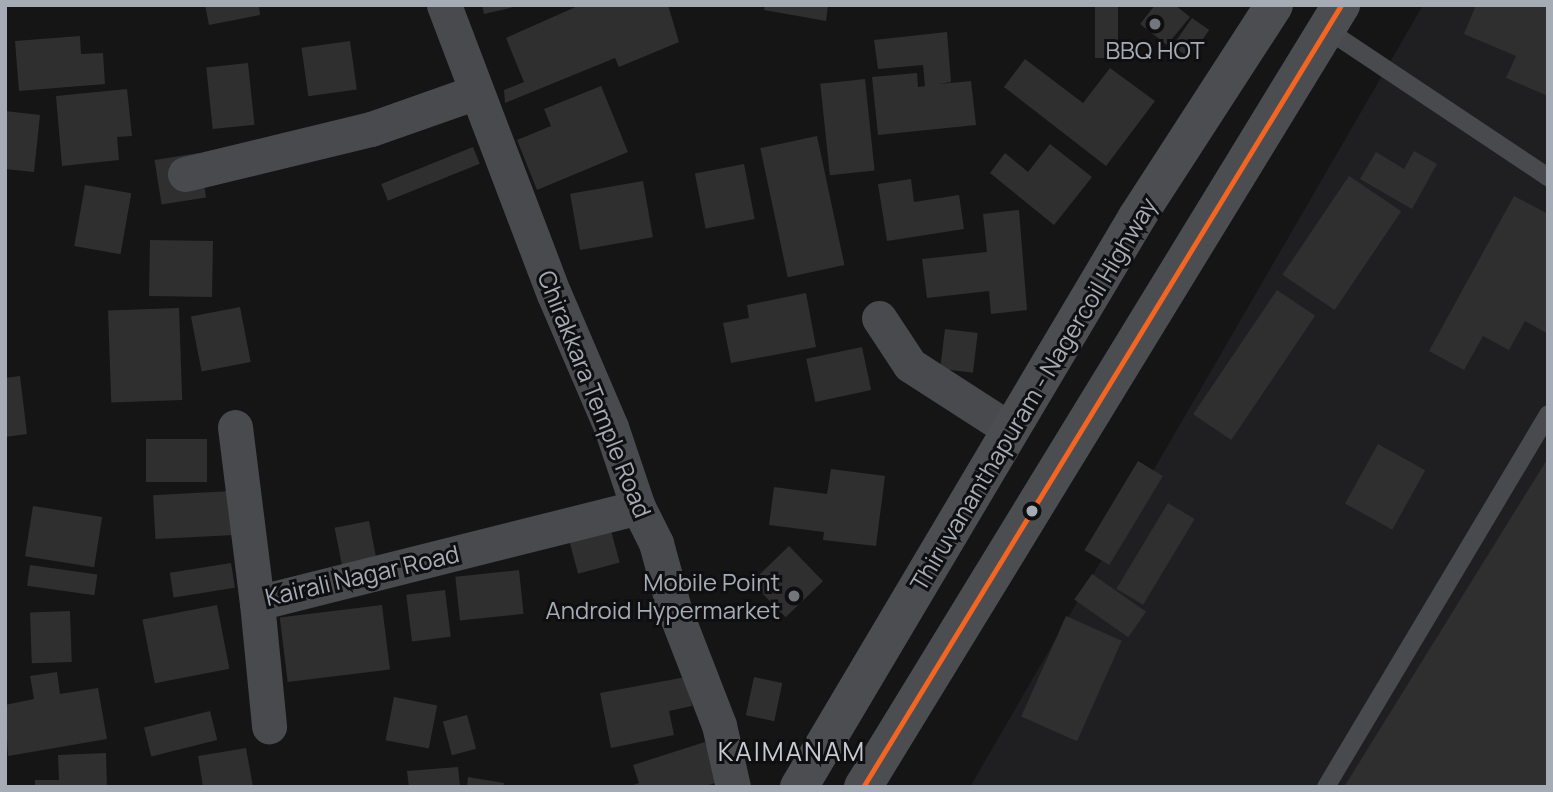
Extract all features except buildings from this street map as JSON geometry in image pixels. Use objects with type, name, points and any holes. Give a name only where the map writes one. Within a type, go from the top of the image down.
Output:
[{"type":"main road","name":"Thiruvananthapuram - Nagercoil Highway","points":[[799,787],[1137,217],[1274,5]]},
{"type":"main road","points":[[863,787],[1333,17]]},
{"type":"street","name":"Chirakkara Temple Road","points":[[444,5],[554,294],[611,427],[638,507],[656,543],[674,609],[715,713],[733,787]]},
{"type":"street","points":[[185,174],[370,129],[476,92]]},
{"type":"street","points":[[879,318],[910,365],[1011,430]]},
{"type":"street","name":"Kairali Nagar Road","points":[[235,427],[257,603],[638,507]]},
{"type":"street","points":[[257,603],[269,726]]},
{"type":"lane","points":[[1333,17],[1548,177]]},
{"type":"lane","points":[[1326,787],[1548,414]]},
{"type":"shaded area","points":[[1423,5],[1548,5],[1548,787],[970,787]]},
{"type":"transit line","points":[[863,787],[1341,5]]},
{"type":"place","name":"BBQ HOT","points":[[1155,24]]},
{"type":"place","name":"Mobile Point Android Hypermarket","points":[[794,596]]},
{"type":"district","name":"KAIMANAM","points":[[792,752]]}]
